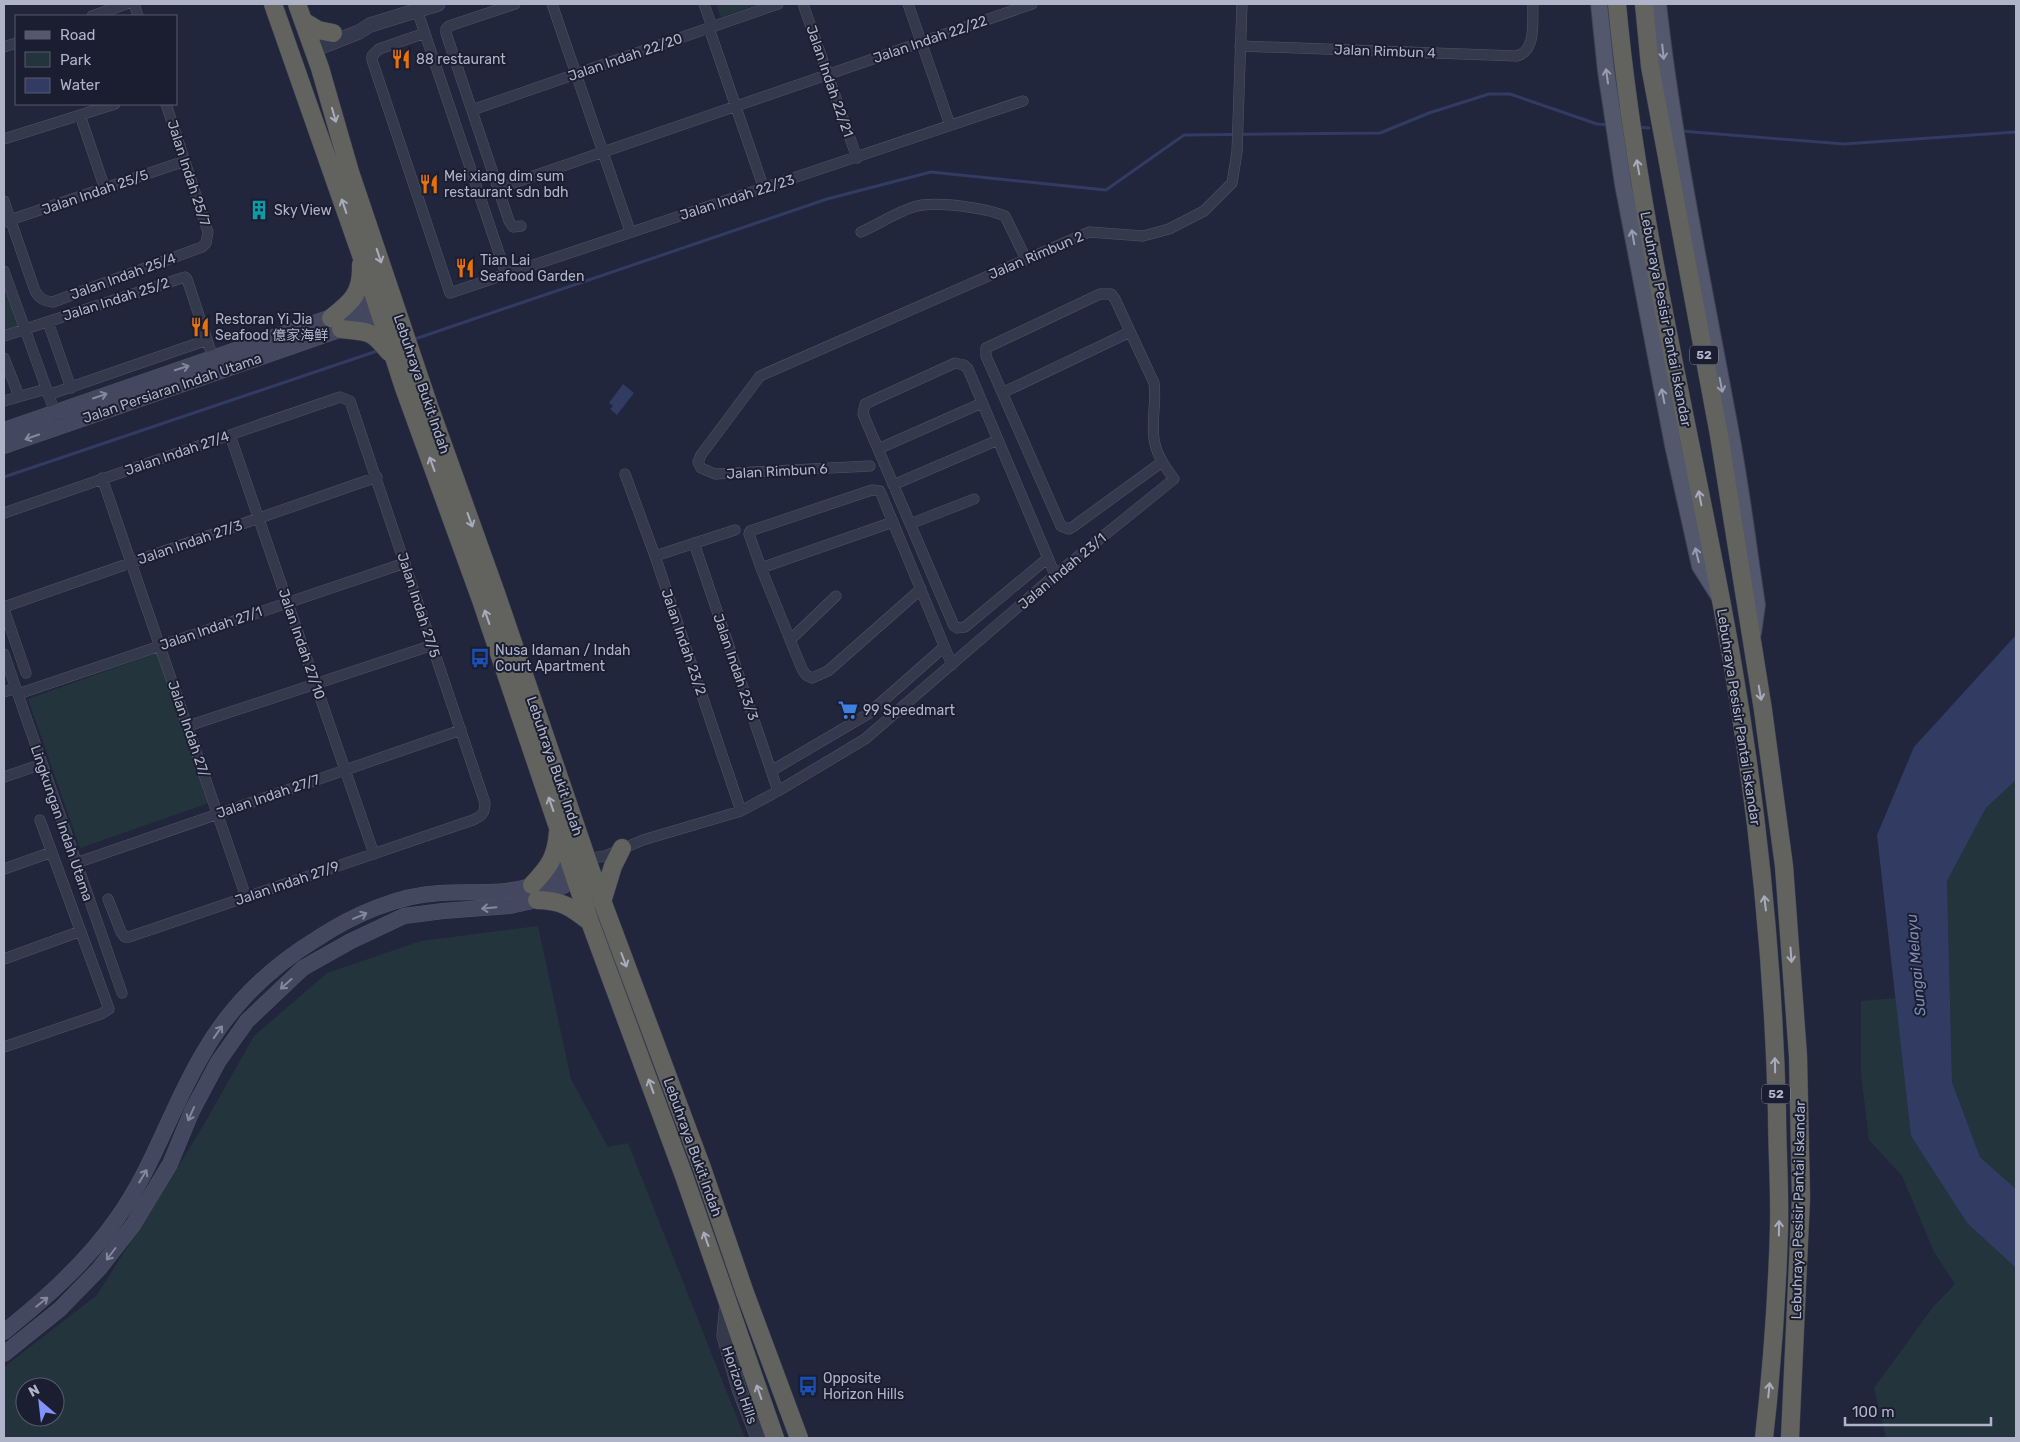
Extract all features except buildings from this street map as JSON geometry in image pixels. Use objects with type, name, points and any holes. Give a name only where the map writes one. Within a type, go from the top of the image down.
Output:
[{"type":"highway","name":"Lebuhraya Bukit Indah","points":[[273,4],[360,252],[386,306]]},
{"type":"highway","name":"Lebuhraya Bukit Indah","points":[[296,4],[310,46],[320,68],[350,172],[386,306],[388,333],[395,359],[558,824],[590,922],[681,1167],[775,1438]]},
{"type":"highway","name":"Lebuhraya Pesisir Pantai Iskandar","points":[[1617,4],[1635,148],[1661,296],[1741,716],[1767,918],[1774,1020],[1779,1224],[1773,1356],[1764,1438]]},
{"type":"highway","name":"Lebuhraya Pesisir Pantai Iskandar","points":[[1644,4],[1650,66],[1718,435],[1770,757],[1784,866],[1798,1056],[1801,1198],[1790,1438]]},
{"type":"highway","points":[[303,21],[332,38],[324,52],[320,68]]},
{"type":"highway","points":[[281,27],[296,41],[310,46],[301,55],[296,72]]},
{"type":"highway","points":[[360,252],[361,276],[358,290],[336,323],[367,332],[388,333]]},
{"type":"highway","name":"Lebuhraya Bukit Indah","points":[[388,333],[413,358],[602,902],[702,1168],[745,1293],[799,1438]]},
{"type":"highway","points":[[558,824],[556,848],[553,858],[534,893],[561,902],[590,922]]},
{"type":"highway","points":[[602,902],[613,866],[622,848]]},
{"type":"main road","points":[[1599,4],[1606,71],[1643,297],[1682,490],[1700,566],[1720,598]]},
{"type":"main road","points":[[1658,4],[1665,71],[1675,132],[1730,431],[1757,605],[1752,645]]},
{"type":"main road","name":"Jalan Persiaran Indah Utama","points":[[4,446],[386,306]]},
{"type":"main road","name":"Jalan Persiaran Indah Utama","points":[[4,430],[213,358],[336,323]]},
{"type":"main road","points":[[4,1354],[60,1308],[99,1269],[133,1225],[170,1164],[192,1111],[218,1062],[247,1021],[303,968],[350,941],[404,916],[443,910],[510,906],[589,865]]},
{"type":"main road","points":[[4,1332],[50,1295],[82,1261],[118,1217],[156,1154],[204,1052],[234,1009],[269,974],[317,938],[341,924],[402,899],[439,893],[507,891],[534,893]]},
{"type":"street","points":[[95,15],[126,4]]},
{"type":"street","points":[[310,46],[332,38],[355,26],[370,26],[416,7],[438,4]]},
{"type":"street","points":[[515,4],[449,26],[446,29],[509,221],[513,227],[520,226]]},
{"type":"street","points":[[552,4],[630,232]]},
{"type":"street","points":[[704,4],[764,188]]},
{"type":"street","name":"Jalan Indah 22/20","points":[[472,110],[778,4]]},
{"type":"street","name":"Jalan Indah 22/21","points":[[804,4],[856,158]]},
{"type":"street","points":[[908,4],[950,125]]},
{"type":"street","name":"Jalan Indah 22/22","points":[[499,188],[1032,4]]},
{"type":"street","name":"Jalan Rimbun 2","points":[[719,428],[760,376],[1089,232],[1143,236],[1169,229],[1204,210],[1232,183],[1237,152],[1242,4]]},
{"type":"street","name":"Jalan Rimbun 4","points":[[1240,46],[1517,56],[1524,54],[1528,50],[1531,40],[1534,4]]},
{"type":"street","points":[[416,7],[506,274]]},
{"type":"street","name":"Jalan Indah 22/23","points":[[425,33],[379,49],[372,56],[450,293],[1023,101]]},
{"type":"street","points":[[4,139],[112,105]]},
{"type":"street","name":"Jalan Indah 25/7","points":[[166,105],[208,232],[206,243]]},
{"type":"street","points":[[80,115],[105,189]]},
{"type":"street","name":"Jalan Indah 25/5","points":[[7,221],[185,161]]},
{"type":"street","points":[[4,201],[7,221]]},
{"type":"street","points":[[861,232],[916,206],[930,204],[990,210],[1005,216],[1026,259]]},
{"type":"street","name":"Jalan Indah 25/4","points":[[7,221],[38,297],[45,301],[53,302],[202,247],[206,243]]},
{"type":"street","points":[[4,271],[60,427]]},
{"type":"street","name":"Jalan Indah 25/2","points":[[4,336],[185,277],[207,340]]},
{"type":"street","points":[[1105,293],[1111,294],[1115,300],[1130,332],[1154,383],[1156,396],[1154,443],[1162,462],[1074,526],[1064,528],[1061,526],[985,352],[989,346],[1105,293]]},
{"type":"street","points":[[48,322],[71,388]]},
{"type":"street","points":[[1002,393],[1130,332]]},
{"type":"street","points":[[4,401],[19,396],[71,388],[207,340],[213,358]]},
{"type":"street","points":[[4,358],[19,396]]},
{"type":"street","points":[[1048,558],[966,627],[957,628],[954,626],[862,414],[865,404],[955,363],[960,363],[968,369],[982,403],[998,440],[1048,558],[1055,575]]},
{"type":"street","name":"Jalan Indah 27/4","points":[[4,513],[340,398],[350,401]]},
{"type":"street","name":"Jalan Indah 27/5","points":[[350,401],[461,730],[485,803],[485,811]]},
{"type":"street","points":[[878,449],[982,403]]},
{"type":"street","name":"Jalan Rimbun 6","points":[[719,428],[698,462],[706,472],[715,474],[870,466]]},
{"type":"street","name":"Jalan Indah 27/10","points":[[230,435],[374,854]]},
{"type":"street","points":[[893,485],[998,440]]},
{"type":"street","name":"Jalan Indah 23/1","points":[[589,865],[622,848],[741,811],[865,739],[1055,575],[1174,479],[1162,462]]},
{"type":"street","name":"Jalan Indah 23/2","points":[[625,474],[655,556],[741,811]]},
{"type":"street","name":"Jalan Indah 27/3","points":[[26,673],[4,608],[376,477]]},
{"type":"street","name":"Jalan Indah 27/","points":[[102,478],[246,897]]},
{"type":"street","points":[[921,589],[828,671],[812,678],[806,675],[790,640],[748,534],[750,531],[876,490],[880,492],[921,589],[952,665]]},
{"type":"street","points":[[910,524],[974,499]]},
{"type":"street","points":[[762,568],[893,522]]},
{"type":"street","points":[[655,556],[734,530]]},
{"type":"street","name":"Jalan Indah 23/3","points":[[694,543],[778,791]]},
{"type":"street","name":"Jalan Indah 27/1","points":[[4,692],[17,691],[160,645],[405,563]]},
{"type":"street","points":[[790,640],[836,596]]},
{"type":"street","points":[[188,726],[433,645]]},
{"type":"street","points":[[771,771],[868,714],[944,647]]},
{"type":"street","name":"Lingkungan Indah Utama","points":[[4,654],[122,993]]},
{"type":"street","name":"Jalan Indah 27/7","points":[[76,863],[461,730]]},
{"type":"street","points":[[4,777],[42,764]]},
{"type":"street","name":"Jalan Indah 27/9","points":[[108,898],[121,932],[125,937],[473,820],[480,817],[485,811]]},
{"type":"street","points":[[4,1047],[101,1014],[108,1009],[40,820]]},
{"type":"street","points":[[4,869],[52,852]]},
{"type":"street","points":[[4,959],[80,930]]},
{"type":"street","name":"Horizon Hills","points":[[727,1301],[724,1336],[739,1389],[758,1438]]},
{"type":"green space","points":[[716,4],[759,4],[721,17]]},
{"type":"green space","points":[[4,271],[25,329],[4,336]]},
{"type":"green space","points":[[157,653],[209,803],[80,848],[28,699]]},
{"type":"green space","points":[[2016,780],[2016,1189],[1980,1157],[1952,1082],[1947,881],[1986,808]]},
{"type":"green space","points":[[538,926],[571,1079],[608,1147],[628,1143],[745,1438],[4,1438],[4,1367],[97,1295],[199,1133],[254,1036],[327,973],[421,941]]},
{"type":"green space","points":[[1896,998],[1911,1136],[1967,1223],[2016,1268],[2016,1438],[1886,1438],[1874,1388],[1933,1307],[1955,1284],[1934,1252],[1902,1176],[1869,1140],[1861,1073],[1861,1001]]},
{"type":"water","points":[[623,384],[634,393],[617,415],[610,409],[613,406],[609,403]]},
{"type":"water","name":"Sungai Melayu","points":[[2016,635],[2016,780],[1986,808],[1947,881],[1952,1082],[1980,1157],[2016,1189],[2016,1268],[1967,1223],[1911,1136],[1877,835],[1914,747]]},
{"type":"waterway","points":[[412,340],[827,199],[931,172],[1106,190],[1184,135],[1380,133],[1429,113],[1489,94],[1510,94],[1597,124],[1609,125]]},
{"type":"waterway","points":[[1637,127],[1649,128]]},
{"type":"waterway","points":[[1681,131],[1844,144],[2016,132]]},
{"type":"waterway","points":[[4,477],[380,350]]},
{"type":"place","name":"88 restaurant","points":[[401,59]]},
{"type":"place","name":"Mei xiang dim sum restaurant sdn bdh","points":[[429,184]]},
{"type":"place","name":"Sky View","points":[[259,210]]},
{"type":"place","name":"Tian Lai Seafood Garden","points":[[465,268]]},
{"type":"place","name":"Restoran Yi Jia Seafood 億家海鲜","points":[[200,327]]},
{"type":"place","name":"Nusa Idaman / Indah Court Apartment","points":[[480,658]]},
{"type":"place","name":"99 Speedmart","points":[[848,710]]},
{"type":"place","name":"Opposite Horizon Hills","points":[[808,1386]]}]
